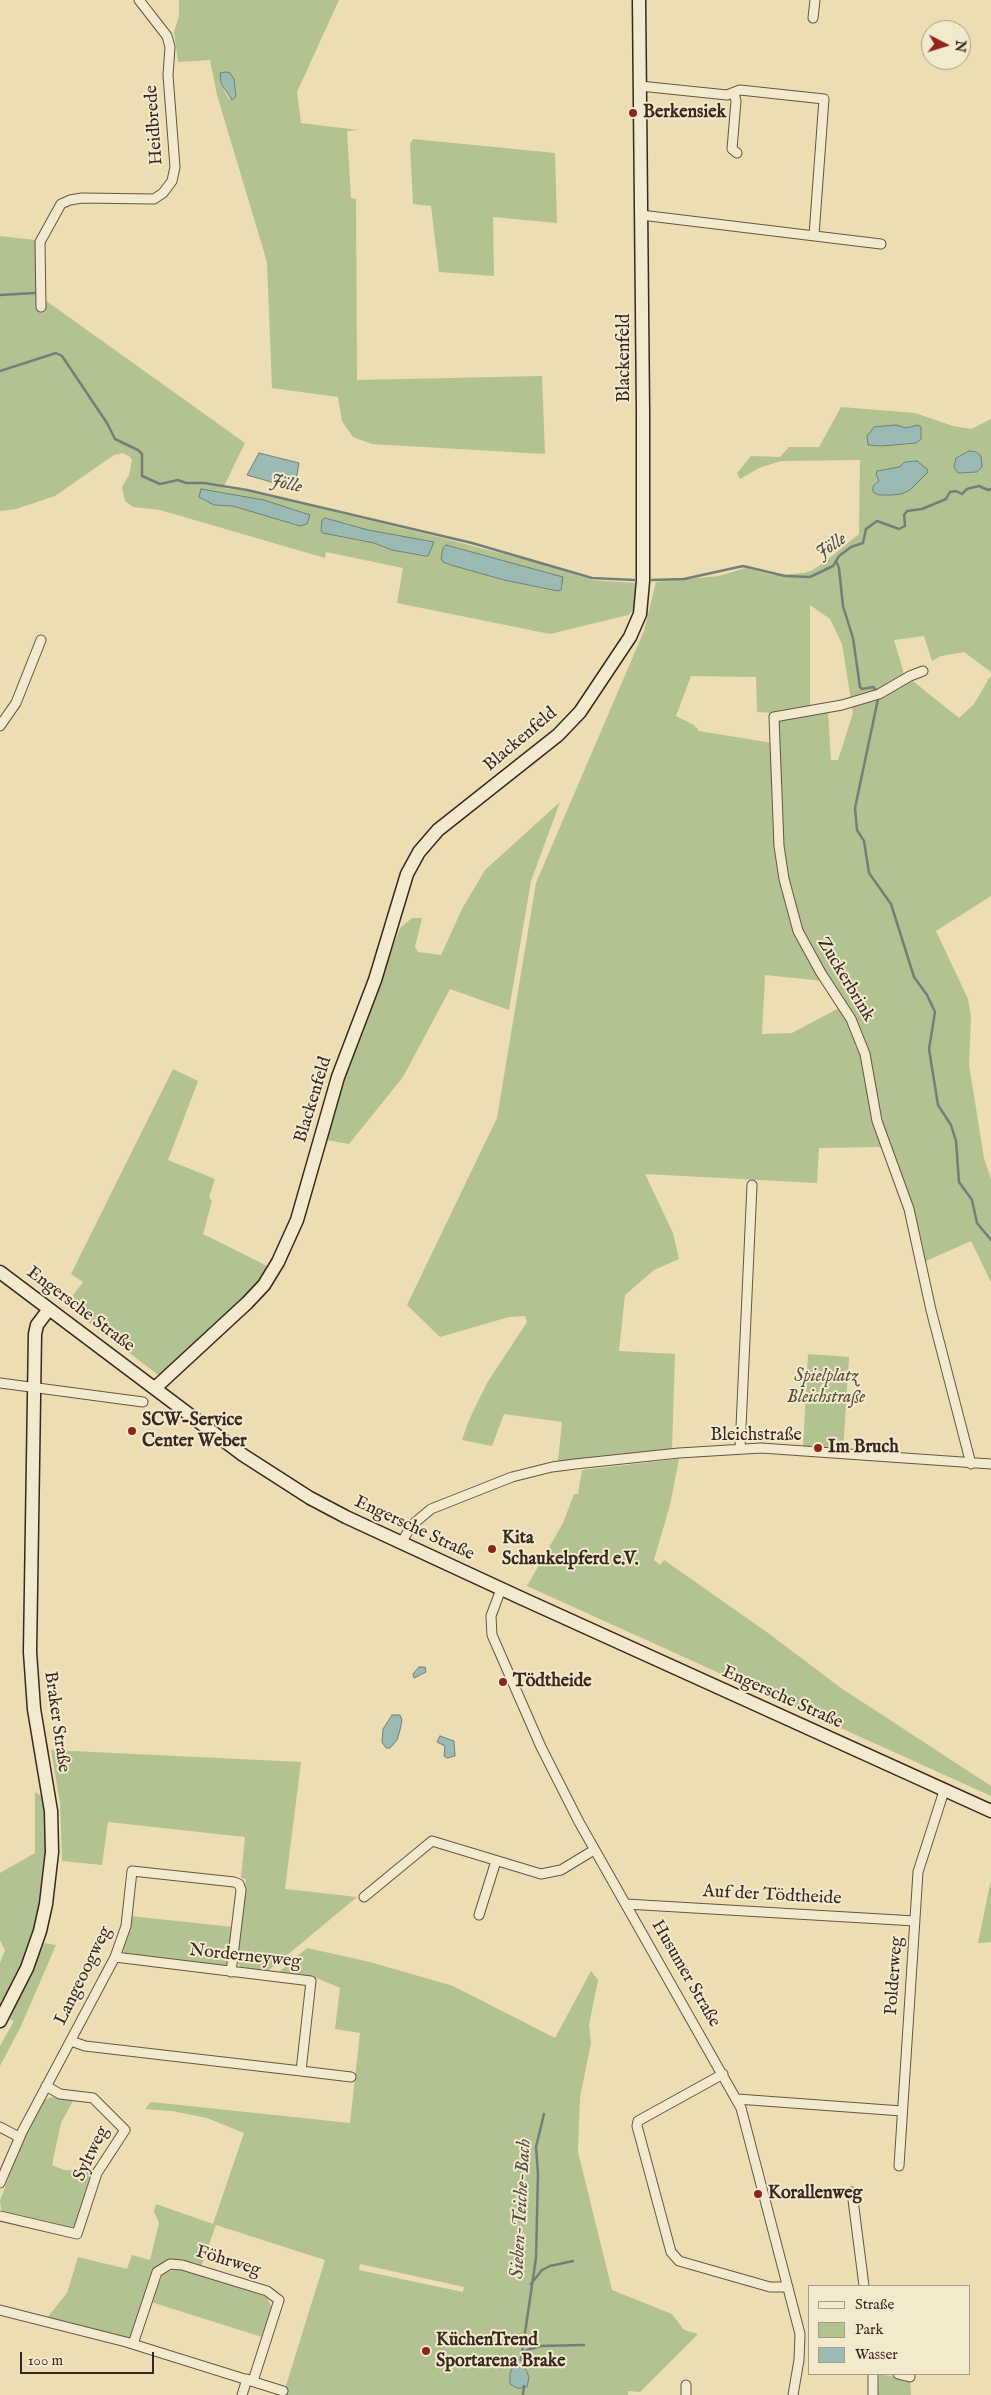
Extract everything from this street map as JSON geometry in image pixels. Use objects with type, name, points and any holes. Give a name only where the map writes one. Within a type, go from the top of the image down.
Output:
[{"type":"main road","name":"Blackenfeld","points":[[155,1388],[247,1303],[264,1285],[278,1262],[297,1220],[338,1077],[375,980],[407,874],[418,852],[438,830],[558,735],[580,712],[630,637],[636,624],[641,609],[643,582],[639,0]]},
{"type":"main road","name":"Engersche Straße","points":[[0,1272],[243,1455],[292,1487],[346,1517],[991,1811]]},
{"type":"main road","name":"Braker Straße","points":[[0,2021],[27,1968],[40,1931],[46,1904],[52,1852],[51,1811],[34,1709],[31,1672],[35,1329],[49,1309]]},
{"type":"street","name":"Heidbrede","points":[[42,307],[40,242],[61,204],[82,198],[154,199],[163,193],[172,181],[175,158],[168,75],[170,47],[167,36],[139,0]]},
{"type":"street","points":[[813,18],[815,0]]},
{"type":"street","points":[[640,86],[727,95],[740,90],[824,99],[814,235]]},
{"type":"street","points":[[734,93],[736,101],[732,149],[737,153]]},
{"type":"street","points":[[641,215],[881,244]]},
{"type":"street","points":[[0,726],[16,703],[41,640]]},
{"type":"street","name":"Zuckerbrink","points":[[923,671],[910,676],[879,694],[842,705],[774,717],[779,846],[784,879],[798,931],[817,966],[851,1019],[865,1054],[871,1099],[877,1121],[909,1209],[931,1310],[971,1464]]},
{"type":"street","points":[[740,1449],[752,1185]]},
{"type":"street","points":[[0,1383],[143,1402]]},
{"type":"street","name":"Bleichstraße","points":[[401,1543],[412,1525],[431,1509],[512,1477],[552,1467],[761,1448],[991,1464]]},
{"type":"street","name":"Husumer Straße","points":[[501,1589],[491,1616],[492,1635],[495,1646],[558,1782],[594,1850],[737,2099],[744,2117],[796,2316],[800,2348],[793,2395]]},
{"type":"street","name":"Polderweg","points":[[898,2166],[918,1872],[944,1791]]},
{"type":"street","points":[[364,1897],[432,1841],[542,1874],[552,1873],[594,1850]]},
{"type":"street","points":[[479,1915],[496,1861]]},
{"type":"street","name":"Langeoogweg","points":[[0,2183],[19,2137],[115,1957],[126,1926],[132,1871],[239,1884],[241,1890],[232,1972]]},
{"type":"street","name":"Auf der Tödtheide","points":[[626,1904],[915,1921]]},
{"type":"street","name":"Norderneyweg","points":[[115,1957],[311,1981],[301,2071]]},
{"type":"street","points":[[71,2041],[85,2046],[351,2076]]},
{"type":"street","points":[[723,2074],[638,2121],[636,2126],[671,2252],[679,2261],[770,2287],[788,2287]]},
{"type":"street","name":"Syltweg","points":[[0,2216],[77,2234],[97,2173],[125,2130],[93,2098],[60,2094],[46,2086]]},
{"type":"street","points":[[737,2099],[902,2111]]},
{"type":"street","points":[[0,2127],[19,2137]]},
{"type":"street","points":[[852,2192],[864,2285]]},
{"type":"street","name":"Föhrweg","points":[[133,2344],[157,2272],[170,2264],[182,2264],[267,2291],[279,2300],[250,2380],[242,2395]]},
{"type":"street","points":[[0,2310],[133,2344],[283,2391]]},
{"type":"street","points":[[800,2348],[808,2350]]},
{"type":"street","points":[[873,2375],[873,2395]]},
{"type":"street","points":[[902,2375],[910,2377]]},
{"type":"green space","points":[[179,0],[339,0],[297,92],[301,123],[358,130],[347,131],[351,198],[356,199],[357,380],[542,376],[545,454],[372,444],[353,437],[342,421],[338,397],[272,388],[267,262],[217,95],[210,60],[178,62],[174,32],[179,16]],"holes":[[[226,72],[230,73],[234,79],[236,96],[229,99],[224,90]]]},
{"type":"green space","points":[[413,139],[555,153],[557,223],[493,217],[494,276],[439,272],[431,206],[413,204],[410,144]]},
{"type":"green space","points":[[0,236],[35,240],[38,309],[46,309],[45,300],[245,443],[223,488],[247,491],[442,538],[542,564],[592,580],[635,583],[635,609],[628,615],[550,634],[397,603],[403,568],[326,552],[325,558],[160,510],[133,507],[125,501],[122,487],[129,475],[132,460],[123,453],[114,455],[55,496],[16,509],[0,511]]},
{"type":"green space","points":[[841,407],[915,413],[953,426],[971,429],[991,419],[991,672],[964,652],[941,656],[932,661],[924,636],[894,640],[904,674],[959,718],[974,704],[991,675],[991,896],[936,931],[968,999],[971,1017],[969,1065],[984,1158],[991,1179],[991,1282],[971,1241],[924,1262],[911,1199],[891,1151],[879,1147],[819,1148],[817,1183],[645,1174],[673,1233],[679,1259],[654,1270],[625,1295],[619,1351],[675,1354],[672,1450],[558,1461],[562,1422],[504,1414],[492,1446],[462,1440],[469,1420],[487,1383],[527,1322],[525,1316],[509,1317],[440,1337],[407,1305],[497,1118],[536,883],[644,631],[656,582],[719,576],[745,568],[773,575],[804,573],[813,570],[859,534],[860,460],[781,461],[759,468],[740,479],[737,473],[751,456],[780,457],[789,447],[819,447]],"holes":[[[810,605],[830,619],[842,644],[853,713],[838,760],[831,760],[828,712],[810,715]],[[691,676],[756,677],[757,712],[774,713],[772,743],[699,731],[694,725],[676,716]],[[765,975],[824,981],[839,1008],[792,1033],[762,1034]]]},
{"type":"green space","points":[[560,802],[531,881],[509,1010],[450,989],[403,1077],[349,1144],[327,1140],[343,1080],[400,928],[412,918],[422,918],[415,947],[418,952],[441,955],[462,909],[485,870]]},
{"type":"green space","points":[[173,1069],[198,1081],[168,1160],[215,1179],[209,1197],[212,1201],[203,1234],[269,1267],[261,1282],[162,1375],[157,1374],[66,1305],[83,1282],[71,1274]]},
{"type":"green space","name":"Spielplatz Bleichstraße","points":[[808,1354],[849,1357],[843,1450],[803,1447]]},
{"type":"green space","points":[[679,1459],[670,1505],[654,1560],[660,1565],[664,1560],[768,1633],[841,1688],[991,1786],[991,1796],[527,1586],[563,1523],[574,1494],[578,1494],[582,1470]]},
{"type":"green space","points":[[51,1750],[301,1762],[285,1889],[357,1897],[268,1971],[242,1969],[237,1962],[246,1879],[241,1878],[245,1837],[108,1822],[102,1865],[62,1861],[60,1803]]},
{"type":"green space","points":[[35,1792],[44,1798],[47,1851],[45,1880],[35,1927],[28,1948],[0,2006],[0,1963],[5,1950],[0,1940],[0,1873],[35,1853]]},
{"type":"green space","points":[[991,1880],[991,1942],[978,1943]]},
{"type":"green space","points":[[130,1916],[233,1927],[228,1963],[224,1966],[125,1957],[123,1948]]},
{"type":"green space","points":[[44,1943],[56,1945],[21,2026],[0,2066],[0,2046],[14,2021],[10,2019]]},
{"type":"green space","points":[[307,1948],[370,1962],[453,1986],[555,2038],[591,1971],[598,1980],[589,2025],[591,2043],[580,2097],[578,2152],[612,2290],[672,2314],[684,2330],[698,2334],[640,2392],[628,2391],[628,2395],[275,2395],[276,2393],[284,2392],[325,2260],[216,2225],[201,2267],[178,2260],[168,2261],[158,2267],[132,2336],[128,2338],[47,2318],[67,2293],[78,2257],[127,2269],[132,2255],[150,2260],[159,2223],[154,2211],[156,2204],[213,2224],[244,2133],[207,2118],[172,2111],[145,2109],[151,2102],[350,2123],[360,2033],[335,2029],[340,1988],[312,1976],[278,1973]],"holes":[[[360,2264],[464,2287],[463,2292],[359,2270]],[[524,2367],[527,2372],[510,2384],[510,2374]]]},
{"type":"green space","points":[[52,2097],[74,2099],[61,2123],[52,2165],[64,2170],[94,2171],[78,2225],[71,2230],[4,2213],[1,2209],[0,2201],[31,2123],[44,2100]]},
{"type":"green space","points":[[178,2268],[267,2297],[272,2309],[262,2337],[151,2302],[163,2274]]},
{"type":"green space","points":[[879,2375],[910,2380],[911,2395],[878,2395]]},
{"type":"water","points":[[220,73],[230,73],[234,79],[236,96],[232,100],[221,83]]},
{"type":"water","points":[[896,425],[906,428],[918,425],[921,427],[921,439],[916,443],[882,446],[868,445],[867,436],[874,427]]},
{"type":"water","points":[[969,451],[976,452],[981,456],[982,467],[977,472],[958,473],[954,467],[956,458]]},
{"type":"water","points":[[259,453],[299,463],[295,486],[292,488],[247,475]]},
{"type":"water","points":[[917,461],[928,472],[910,490],[892,495],[879,495],[873,492],[873,486],[879,481],[876,474],[877,471],[899,467],[905,462]]},
{"type":"water","points":[[201,489],[264,500],[310,515],[307,524],[300,526],[233,506],[214,505],[199,497]]},
{"type":"water","points":[[325,518],[368,530],[434,542],[428,556],[392,550],[374,543],[323,533],[321,531],[322,520]]},
{"type":"water","points":[[446,545],[563,577],[561,590],[558,591],[504,580],[443,562],[441,559],[443,548]]},
{"type":"water","points":[[419,1667],[425,1667],[426,1672],[414,1678],[413,1674]]},
{"type":"water","points":[[392,1715],[400,1715],[402,1720],[397,1740],[390,1748],[386,1748],[382,1742],[383,1729]]},
{"type":"water","points":[[440,1736],[454,1741],[455,1756],[447,1758],[444,1756],[445,1746],[437,1742]]},
{"type":"water","points":[[521,2358],[529,2377],[527,2387],[517,2388],[510,2384],[510,2374],[514,2363]]},
{"type":"waterway","points":[[0,295],[35,293]]},
{"type":"waterway","name":"Jölle","points":[[0,371],[56,353],[62,356],[107,423],[115,439],[138,450],[142,454],[142,476],[160,484],[178,480],[186,483],[204,483],[247,490],[472,543],[592,578],[634,580]]},
{"type":"waterway","name":"Jölle","points":[[652,580],[684,579],[743,566],[785,576],[810,577],[833,566],[839,556],[851,547],[863,543],[866,529],[877,521],[899,529],[905,526],[904,515],[907,511],[922,509],[946,499],[950,492],[956,491],[962,494],[967,489],[979,486],[988,490],[991,489]]},
{"type":"waterway","points":[[836,561],[839,568],[843,606],[853,638],[860,687],[862,689],[873,687],[878,692]]},
{"type":"waterway","points":[[878,699],[855,808],[857,830],[864,841],[869,873],[891,904],[914,977],[927,995],[935,1012],[929,1049],[938,1105],[951,1125],[956,1141],[959,1182],[972,1200],[977,1223],[991,1240]]},
{"type":"waterway","name":"Sieben-Teiche-Bach","points":[[521,2360],[536,2258],[538,2174],[536,2147],[544,2114]]},
{"type":"waterway","points":[[531,2284],[542,2270],[550,2266],[573,2261]]},
{"type":"waterway","points":[[522,2357],[527,2350],[541,2346],[584,2345]]},
{"type":"waterway","name":"Sieben-Teiche-Bach","points":[[523,2395],[524,2386]]},
{"type":"place","name":"Berkensiek","points":[[633,113]]},
{"type":"place","name":"SCW-Service Center Weber","points":[[132,1431]]},
{"type":"place","name":"Im Bruch","points":[[818,1448]]},
{"type":"place","name":"Kita Schaukelpferd e.V.","points":[[492,1549]]},
{"type":"place","name":"Tödtheide","points":[[503,1682]]},
{"type":"place","name":"Korallenweg","points":[[758,2194]]},
{"type":"place","name":"KüchenTrend Sportarena Brake","points":[[426,2351]]}]
